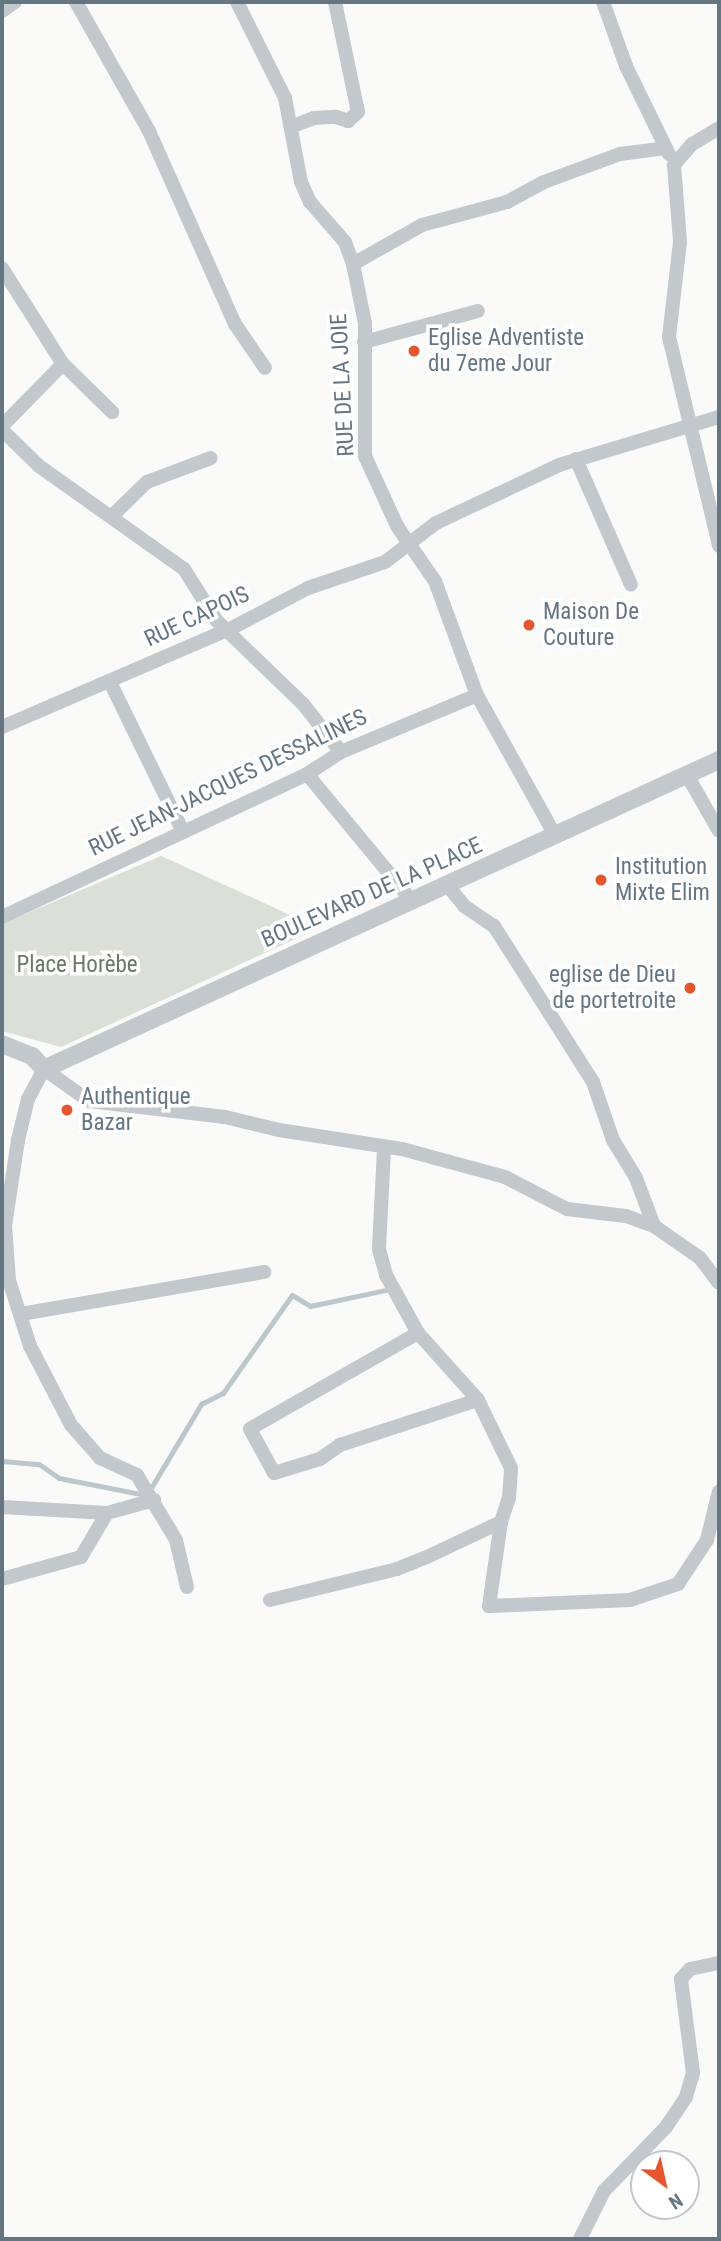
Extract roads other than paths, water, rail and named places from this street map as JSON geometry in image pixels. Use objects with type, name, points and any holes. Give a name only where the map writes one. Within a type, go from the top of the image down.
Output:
[{"type":"street","points":[[2,10],[15,2]]},
{"type":"street","points":[[76,2],[149,131],[235,324],[265,368]]},
{"type":"street","name":"RUE DE LA JOIE","points":[[237,2],[285,98],[293,126],[301,182],[310,202],[345,242],[353,264],[365,323],[365,456],[409,544],[435,581],[477,695],[555,835]]},
{"type":"street","points":[[293,126],[314,118],[336,117],[348,121],[358,112],[335,2]]},
{"type":"street","points":[[603,2],[626,66],[674,165],[680,242],[669,337],[719,546]]},
{"type":"street","points":[[674,165],[692,144],[719,128]]},
{"type":"street","points":[[353,264],[422,225],[507,202],[544,182],[620,154],[666,148]]},
{"type":"street","points":[[2,268],[63,364],[112,412]]},
{"type":"street","points":[[364,342],[478,312]]},
{"type":"street","points":[[63,364],[2,428],[39,466],[184,569],[216,620],[230,629],[316,718],[341,752]]},
{"type":"street","name":"RUE CAPOIS","points":[[2,727],[67,695],[110,682],[230,629],[308,589],[385,562],[436,523],[576,459],[719,417]]},
{"type":"street","points":[[112,516],[147,482],[211,458]]},
{"type":"street","points":[[576,459],[631,585]]},
{"type":"street","points":[[110,682],[183,832]]},
{"type":"street","name":"RUE JEAN-JACQUES DESSALINES","points":[[2,917],[307,774],[341,752],[477,695]]},
{"type":"street","name":"BOULEVARD DE LA PLACE","points":[[44,1069],[719,760]]},
{"type":"street","points":[[307,774],[412,901]]},
{"type":"street","points":[[687,775],[719,831]]},
{"type":"street","points":[[448,886],[464,906],[494,926],[593,1082],[617,1151],[636,1178],[654,1226]]},
{"type":"street","points":[[2,1044],[32,1056],[44,1069],[89,1101],[225,1117],[384,1148],[505,1177],[567,1209],[626,1216],[654,1226],[700,1258],[719,1283]]},
{"type":"street","points":[[44,1069],[27,1099],[3,1226],[6,1280],[21,1314],[30,1346],[71,1424],[100,1458],[137,1475],[176,1540],[187,1587]]},
{"type":"street","points":[[384,1148],[379,1248],[386,1275],[418,1333],[478,1400],[511,1468],[509,1498],[501,1522],[489,1606],[630,1600],[678,1584],[707,1540],[719,1491]]},
{"type":"street","points":[[21,1314],[264,1272]]},
{"type":"street","points":[[418,1333],[250,1429],[274,1473],[320,1459],[340,1446],[478,1400]]},
{"type":"street","points":[[2,1507],[107,1513],[154,1500]]},
{"type":"street","points":[[2,1579],[81,1557],[107,1513]]},
{"type":"street","points":[[270,1600],[397,1569],[501,1522]]},
{"type":"street","points":[[580,2239],[604,2191],[666,2127],[686,2097],[693,2073],[681,1979],[690,1969],[719,1963]]},
{"type":"waterway","points":[[148,1493],[201,1404],[223,1393],[292,1295],[310,1306],[386,1290]]},
{"type":"waterway","points":[[2,1461],[39,1464],[59,1478],[146,1495]]},
{"type":"place","name":"Eglise Adventiste du 7eme Jour","points":[[414,351]]},
{"type":"place","name":"Maison De Couture","points":[[529,625]]},
{"type":"place","name":"Institution Mixte Elim","points":[[601,880]]},
{"type":"place","name":"eglise de Dieu de portetroite","points":[[690,988]]},
{"type":"place","name":"Authentique Bazar","points":[[67,1110]]},
{"type":"park label","name":"Place Horèbe","points":[[77,965]]}]
